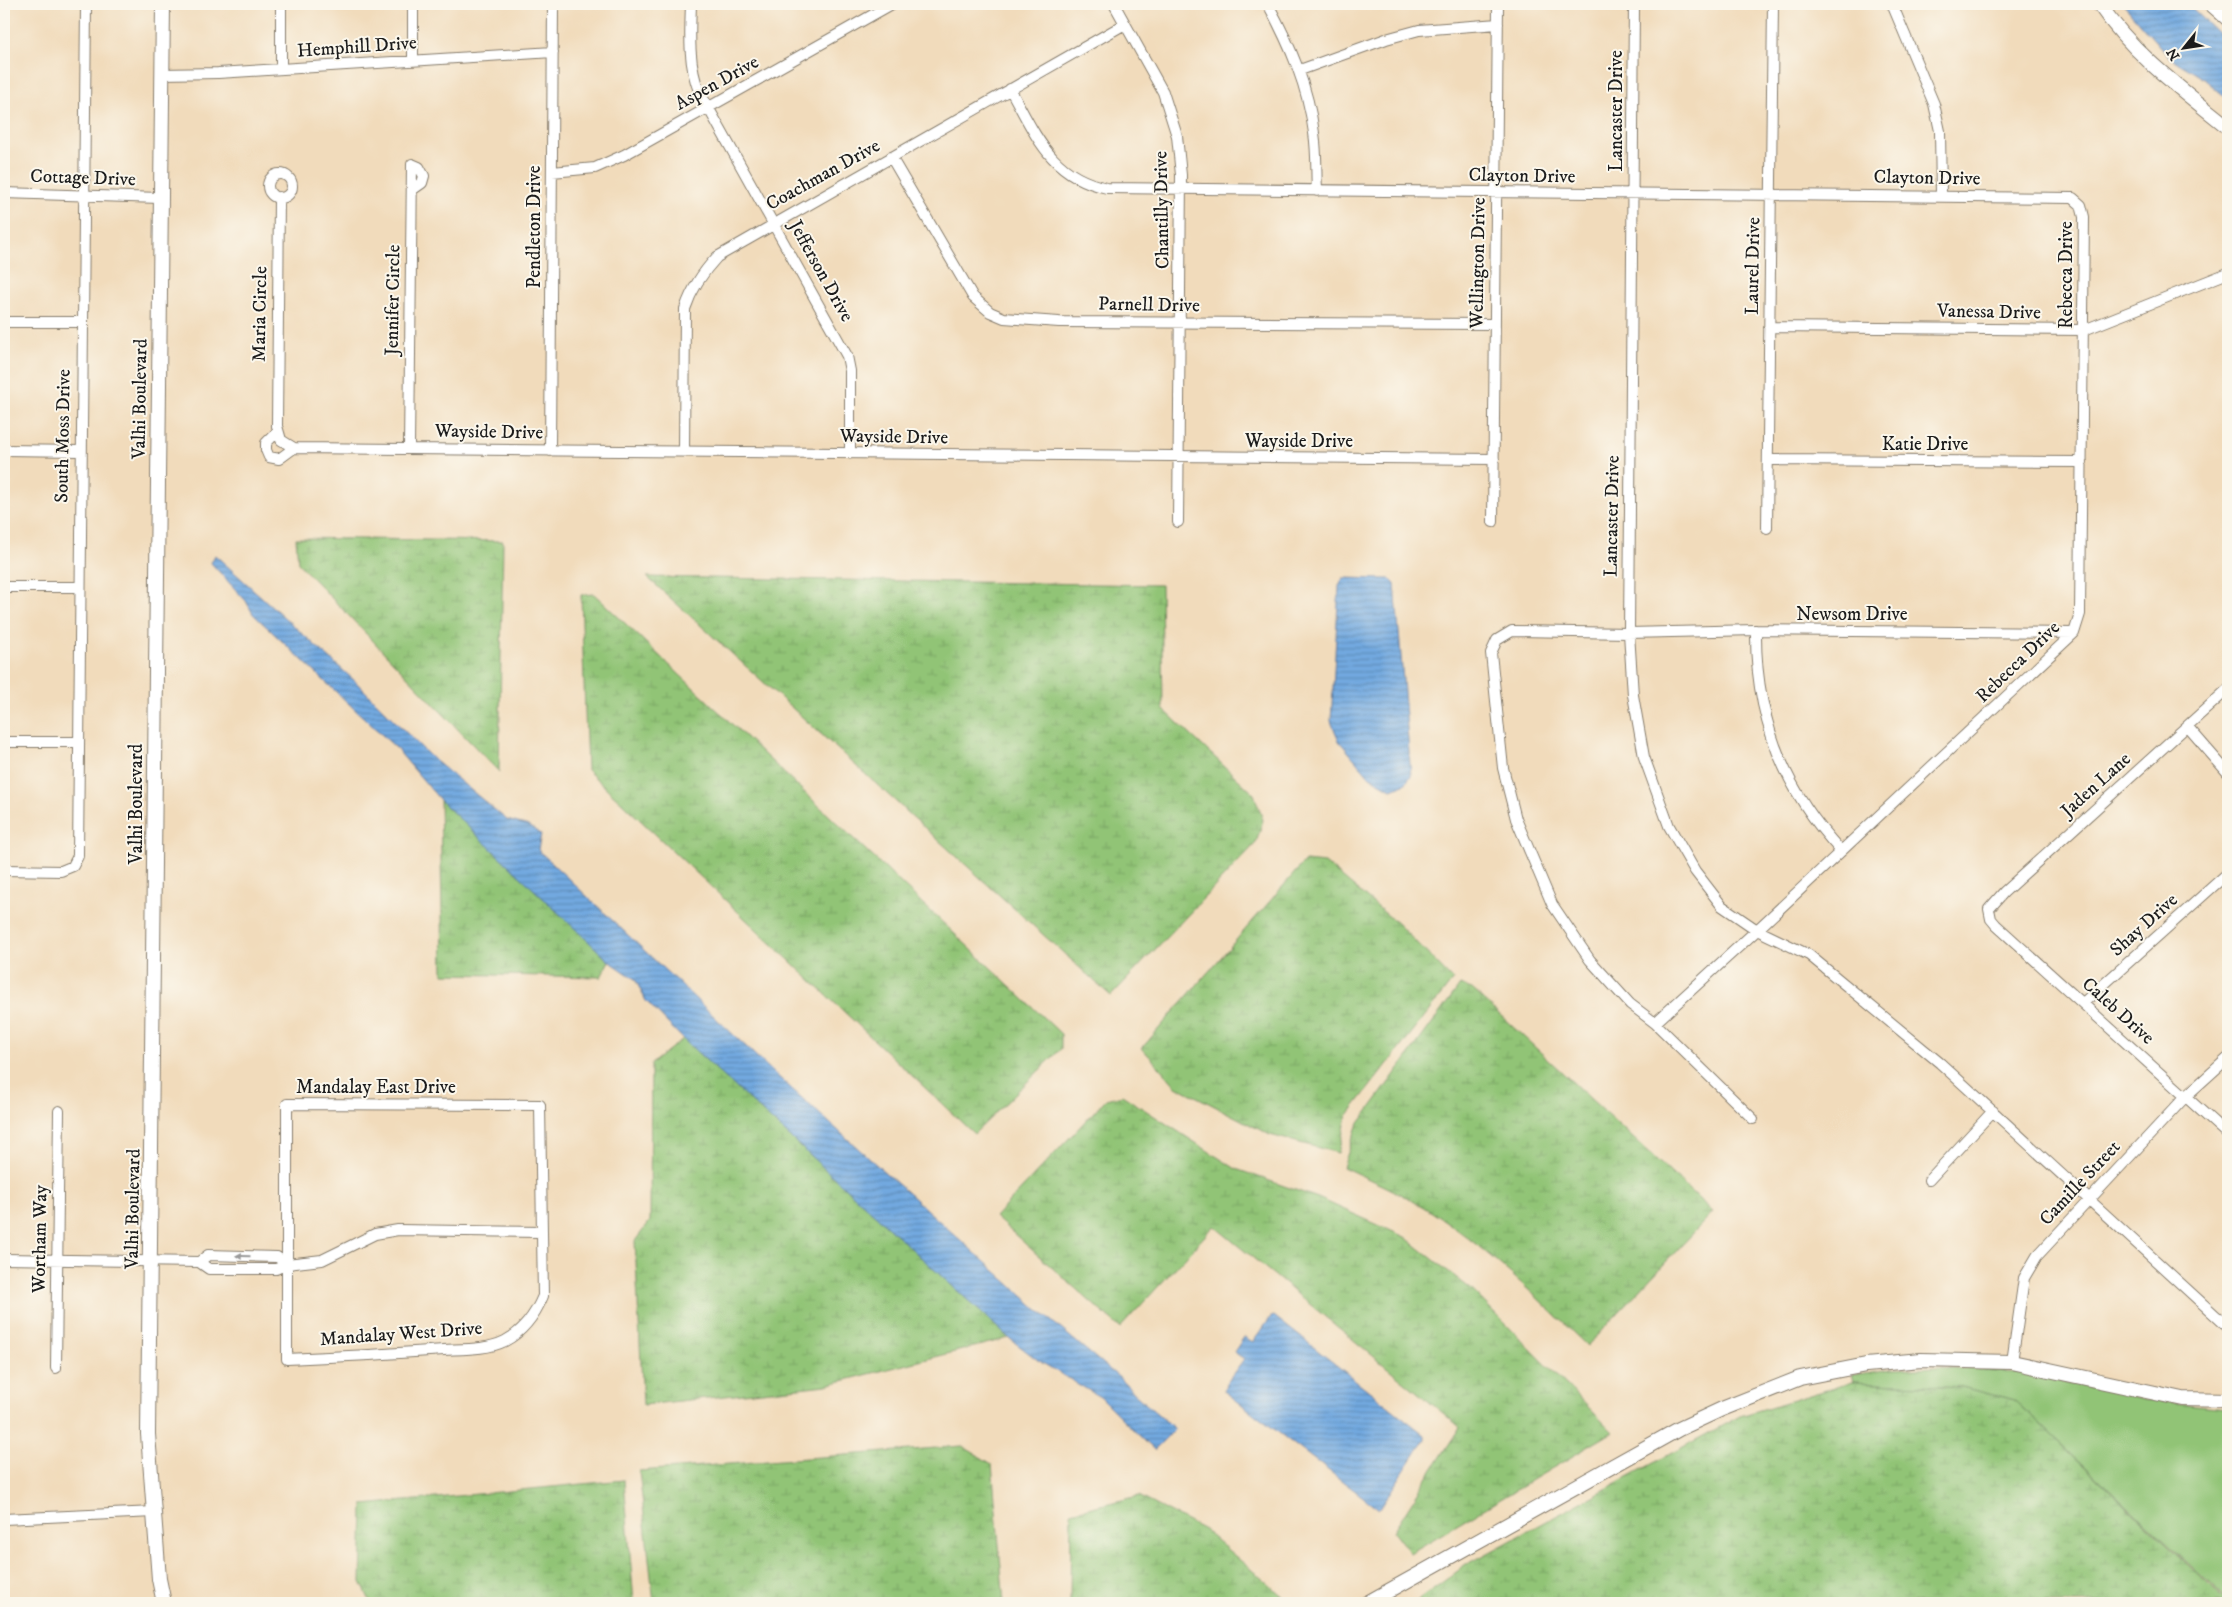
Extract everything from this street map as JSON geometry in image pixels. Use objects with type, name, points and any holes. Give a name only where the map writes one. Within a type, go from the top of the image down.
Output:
[{"type":"street","name":"South Moss Drive","points":[[4,870],[61,870],[72,866],[78,856],[80,450],[86,4]]},
{"type":"street","name":"Valhi Boulevard","points":[[164,4],[160,198],[148,1434],[159,1579],[164,1603]]},
{"type":"street","points":[[281,69],[282,4]]},
{"type":"street","points":[[413,4],[413,61]]},
{"type":"street","name":"Pendleton Drive","points":[[550,450],[553,4]]},
{"type":"street","name":"Jefferson Drive","points":[[690,4],[690,48],[694,79],[708,108],[847,356],[850,371],[850,454]]},
{"type":"street","name":"Aspen Drive","points":[[552,172],[596,168],[624,155],[892,4]]},
{"type":"street","name":"Chantilly Drive","points":[[1114,4],[1163,92],[1171,112],[1177,136],[1181,190],[1178,522]]},
{"type":"street","points":[[1268,4],[1289,42],[1300,70],[1309,102],[1315,135],[1317,191]]},
{"type":"street","name":"Wellington Drive","points":[[1493,522],[1498,4]]},
{"type":"street","name":"Lancaster Drive","points":[[1634,4],[1629,633],[1632,695],[1644,757],[1669,826],[1695,871],[1722,906],[1757,930],[1809,955],[1940,1063],[2228,1328]]},
{"type":"street","name":"Laurel Drive","points":[[1768,528],[1773,4]]},
{"type":"street","points":[[1892,4],[1934,104],[1940,131],[1941,196]]},
{"type":"street","points":[[2099,4],[2120,33],[2148,62],[2228,127]]},
{"type":"street","points":[[2211,4],[2228,19]]},
{"type":"street","name":"Coachman Drive","points":[[684,452],[685,319],[691,291],[702,274],[717,257],[1125,24]]},
{"type":"street","points":[[1300,70],[1419,30],[1498,24]]},
{"type":"street","name":"Hemphill Drive","points":[[162,74],[281,69],[553,52]]},
{"type":"street","name":"Clayton Drive","points":[[1010,89],[1040,142],[1054,160],[1072,176],[1087,184],[1107,188],[1941,196],[2073,198],[2079,202]]},
{"type":"street","name":"Parnell Drive","points":[[891,156],[973,297],[990,312],[1015,320],[1180,323],[1495,324]]},
{"type":"street","name":"Jennifer Circle","points":[[409,449],[412,164]]},
{"type":"street","name":"Cottage Drive","points":[[4,193],[160,198]]},
{"type":"street","name":"Maria Circle","points":[[279,197],[277,432],[266,443],[266,450],[269,457],[279,460],[294,448]]},
{"type":"street","name":"Rebecca Drive","points":[[1655,1023],[2074,633],[2080,614],[2084,330],[2084,217],[2083,209],[2079,202]]},
{"type":"street","name":"Vanessa Drive","points":[[1769,327],[2084,330],[2228,273]]},
{"type":"street","points":[[4,322],[82,322]]},
{"type":"street","points":[[277,432],[282,440],[294,448]]},
{"type":"street","name":"Wayside Drive","points":[[294,448],[1494,459]]},
{"type":"street","points":[[4,450],[80,450]]},
{"type":"street","name":"Katie Drive","points":[[1768,460],[2082,462]]},
{"type":"street","points":[[4,587],[79,588]]},
{"type":"street","points":[[1756,630],[1760,693],[1777,755],[1800,800],[1840,851]]},
{"type":"street","name":"Newsom Drive","points":[[1753,1119],[1655,1023],[1630,1004],[1590,960],[1552,904],[1516,819],[1503,768],[1491,653],[1497,640],[1512,631],[1629,633],[1756,630],[2074,633]]},
{"type":"street","name":"Jaden Lane","points":[[1989,909],[2004,892],[2228,689]]},
{"type":"street","points":[[2187,726],[2228,772]]},
{"type":"street","points":[[4,742],[78,742]]},
{"type":"street","name":"Shay Drive","points":[[2083,1003],[2228,872]]},
{"type":"street","name":"Caleb Drive","points":[[1989,909],[1991,918],[1996,925],[2228,1135]]},
{"type":"street","name":"Camille Street","points":[[2012,1362],[2021,1289],[2029,1267],[2186,1096],[2228,1058]]},
{"type":"street","name":"Mandalay East Drive","points":[[287,1359],[287,1104],[540,1105]]},
{"type":"street","name":"Mandalay West Drive","points":[[287,1359],[480,1348],[503,1342],[523,1329],[536,1312],[543,1296],[540,1105]]},
{"type":"street","name":"Wortham Way","points":[[56,1368],[59,1111]]},
{"type":"street","points":[[1928,1180],[1993,1111]]},
{"type":"street","points":[[4,1259],[199,1262],[208,1255],[277,1257],[287,1264],[322,1260],[375,1234],[398,1230],[542,1232]]},
{"type":"street","points":[[1367,1603],[1679,1429],[1722,1409],[1800,1378],[1866,1365],[1921,1360],[2012,1362],[2183,1399],[2228,1400]]},
{"type":"street","points":[[4,1519],[154,1512]]},
{"type":"green space","points":[[296,538],[503,541],[499,772],[298,563]]},
{"type":"green space","points":[[647,577],[1161,585],[1163,709],[1254,794],[1263,820],[1256,843],[1111,996]]},
{"type":"green space","points":[[594,594],[1061,1034],[1061,1049],[974,1134],[587,770],[581,595]]},
{"type":"green space","points":[[440,800],[609,961],[601,977],[443,974]]},
{"type":"green space","points":[[1305,861],[1325,863],[1398,924],[1453,980],[1347,1116],[1338,1153],[1270,1135],[1176,1086],[1142,1048]]},
{"type":"green space","points":[[1460,985],[1472,989],[1713,1212],[1587,1346],[1500,1264],[1444,1220],[1407,1198],[1343,1167],[1357,1126]]},
{"type":"green space","points":[[683,1039],[1009,1338],[826,1385],[643,1405],[635,1241],[650,1221],[651,1064]]},
{"type":"green space","points":[[1122,1095],[1236,1169],[1318,1198],[1405,1237],[1472,1290],[1613,1432],[1410,1553],[1393,1531],[1460,1427],[1214,1226],[1120,1328],[995,1217],[1106,1099]]},
{"type":"green space","points":[[1936,1367],[2021,1372],[2145,1400],[2228,1408],[2228,1601],[2017,1402],[1962,1387],[1853,1382],[1851,1375],[1892,1369]]},
{"type":"green space","points":[[1853,1382],[1962,1387],[2017,1402],[2228,1603],[1414,1603],[1466,1565],[1740,1416]]},
{"type":"green space","points":[[962,1446],[992,1464],[1004,1603],[654,1603],[639,1471]]},
{"type":"green space","points":[[624,1480],[634,1603],[371,1603],[361,1582],[363,1505]]},
{"type":"green space","points":[[1139,1496],[1204,1530],[1291,1603],[1070,1603],[1071,1512]]},
{"type":"water","points":[[2123,4],[2188,4],[2228,43],[2228,99],[2203,78],[2169,57]]},
{"type":"water","points":[[215,555],[356,682],[431,757],[507,820],[529,826],[541,834],[538,850],[774,1073],[1042,1313],[1122,1380],[1139,1398],[1175,1429],[1154,1450],[1100,1397],[1039,1361],[1009,1338],[683,1039],[646,1001],[635,979],[609,961],[440,800],[395,747],[253,614],[246,601],[211,563]]},
{"type":"water","points":[[1343,578],[1390,579],[1395,584],[1411,776],[1404,785],[1391,789],[1370,777],[1339,741],[1331,721],[1339,586]]},
{"type":"water","points":[[1274,1316],[1425,1435],[1425,1439],[1379,1509],[1224,1391],[1226,1383],[1244,1359],[1234,1352],[1244,1337],[1253,1342],[1271,1317]]}]
